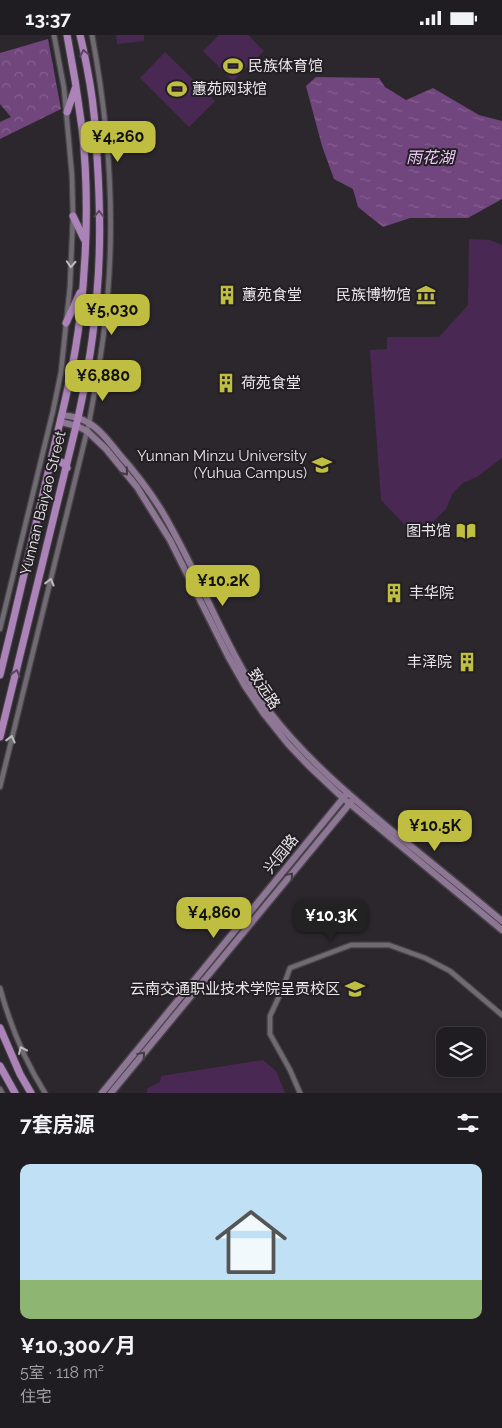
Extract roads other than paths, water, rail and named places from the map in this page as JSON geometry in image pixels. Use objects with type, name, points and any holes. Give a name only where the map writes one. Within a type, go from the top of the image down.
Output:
[{"type":"main road","name":"Yunnan Baiyao Street","points":[[0,675],[51,464],[80,318],[85,242],[85,174],[82,130],[67,35]]},
{"type":"main road","name":"Yunnan Baiyao Street","points":[[0,737],[67,468],[85,385],[95,320],[98,293],[100,215],[95,129],[90,84],[80,35]]},
{"type":"main road","points":[[67,112],[76,87]]},
{"type":"main road","points":[[73,216],[85,242]]},
{"type":"main road","points":[[66,323],[83,289]]},
{"type":"main road","points":[[69,381],[75,388],[85,385]]},
{"type":"main road","name":"致远路","points":[[61,419],[89,423],[99,431],[122,457],[142,483],[160,508],[176,537],[250,683],[269,711],[345,796]]},
{"type":"main road","name":"致远路","points":[[77,422],[117,462],[155,514],[228,656],[264,714],[288,744],[309,767],[502,921]]},
{"type":"main road","points":[[51,464],[60,461],[67,468]]},
{"type":"main road","name":"兴园路","points":[[102,1093],[345,796]]},
{"type":"main road","name":"致远路","points":[[352,801],[502,930]]},
{"type":"main road","name":"兴园路","points":[[111,1093],[352,801]]},
{"type":"main road","points":[[0,1028],[20,1074],[31,1093]]},
{"type":"main road","points":[[0,1066],[15,1093]]},
{"type":"street","points":[[0,629],[61,372],[70,286],[73,216],[72,176],[67,112],[54,35]]},
{"type":"street","points":[[0,787],[89,423],[108,293],[111,215],[110,173],[101,83],[92,35]]},
{"type":"street","points":[[300,1093],[290,1070],[270,1034],[270,1016],[290,968],[350,945],[389,945],[425,958],[450,971],[502,1015]]},
{"type":"street","points":[[0,988],[5,1006],[28,1063],[45,1093]]},
{"type":"street","points":[[0,1089],[2,1093]]},
{"type":"water","name":"雨花湖","points":[[316,77],[379,78],[385,87],[406,100],[433,88],[479,115],[502,121],[502,199],[468,218],[410,218],[383,227],[358,207],[353,189],[334,179],[322,146],[306,86]]},
{"type":"place","name":"民族体育馆","points":[[233,66]]},
{"type":"place","name":"蕙苑网球馆","points":[[177,89]]},
{"type":"place","name":"蕙苑食堂","points":[[227,295]]},
{"type":"place","name":"民族博物馆","points":[[426,295]]},
{"type":"place","name":"荷苑食堂","points":[[226,383]]},
{"type":"place","name":"Yunnan Minzu University (Yuhua Campus)","points":[[322,465]]},
{"type":"place","name":"图书馆","points":[[466,531]]},
{"type":"place","name":"丰华院","points":[[394,593]]},
{"type":"place","name":"丰泽院","points":[[467,662]]},
{"type":"place","name":"云南交通职业技术学院呈贡校区","points":[[355,989]]}]
